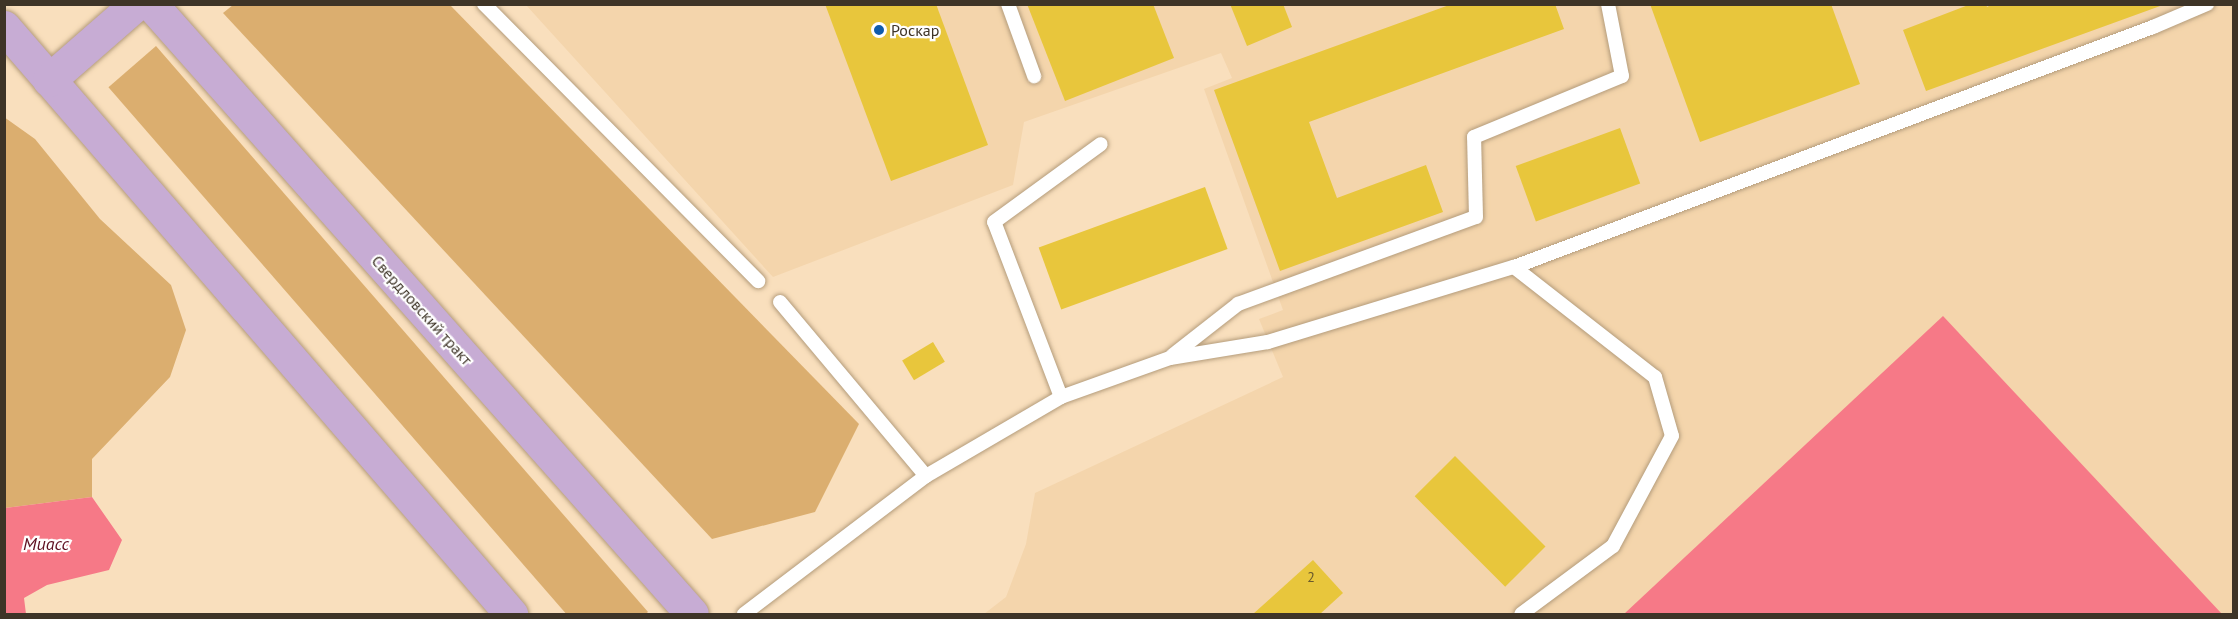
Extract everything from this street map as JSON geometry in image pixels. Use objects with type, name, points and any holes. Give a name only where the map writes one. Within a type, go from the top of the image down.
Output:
[{"type":"main road","points":[[49,80],[136,4]]},
{"type":"main road","name":"Свердловский тракт","points":[[151,4],[692,615]]},
{"type":"main road","points":[[4,27],[511,615]]},
{"type":"lane","points":[[484,4],[758,281]]},
{"type":"lane","points":[[1008,4],[1034,76]]},
{"type":"lane","points":[[1170,358],[1238,304],[1476,217],[1474,137],[1622,76],[1608,4]]},
{"type":"lane","points":[[744,615],[926,476],[1061,397],[1170,358],[1268,342],[1514,267],[2153,27],[2207,4]]},
{"type":"lane","points":[[1061,397],[994,222],[1101,144]]},
{"type":"lane","points":[[1514,267],[1655,377],[1672,436],[1613,546],[1521,615]]},
{"type":"lane","points":[[780,302],[926,476]]},
{"type":"shaded area","points":[[233,5],[450,5],[859,424],[815,512],[712,539],[223,13]]},
{"type":"shaded area","points":[[526,5],[2233,5],[2233,614],[984,614],[1006,597],[1026,544],[1035,493],[1283,377],[1259,319],[1283,310],[1204,89],[1232,78],[1221,53],[1024,122],[1013,185],[773,277]]},
{"type":"shaded area","points":[[156,46],[648,612],[646,614],[566,614],[108,87]]},
{"type":"shaded area","points":[[4,117],[35,139],[100,219],[171,285],[186,330],[170,377],[92,459],[92,497],[5,508]]},
{"type":"water","points":[[1943,316],[2222,614],[1624,614]]},
{"type":"water","name":"Миасс","points":[[92,497],[122,540],[109,570],[47,585],[24,598],[26,614],[5,614],[5,508]]},
{"type":"building","points":[[825,4],[936,4],[988,145],[891,181]]},
{"type":"building","points":[[1027,4],[1153,4],[1174,58],[1065,101]]},
{"type":"building","points":[[1230,4],[1283,4],[1292,27],[1247,46]]},
{"type":"building","points":[[1452,4],[1555,4],[1564,29],[1309,122],[1337,198],[1426,165],[1443,212],[1280,271],[1214,90]]},
{"type":"building","points":[[1650,4],[1831,4],[1860,84],[1700,142]]},
{"type":"building","points":[[1971,4],[1986,4],[1987,7],[1993,4],[2163,5],[1926,91],[1903,30]]},
{"type":"building","points":[[1620,128],[1640,183],[1536,221],[1516,166]]},
{"type":"building","points":[[1205,187],[1228,249],[1061,310],[1039,248]]},
{"type":"building","points":[[933,342],[945,362],[914,380],[902,361]]},
{"type":"building","points":[[1455,456],[1546,547],[1505,587],[1415,496]]},
{"type":"building","points":[[1313,560],[1343,593],[1320,614],[1253,614]]},
{"type":"place","name":"Роскар","points":[[879,30]]}]
